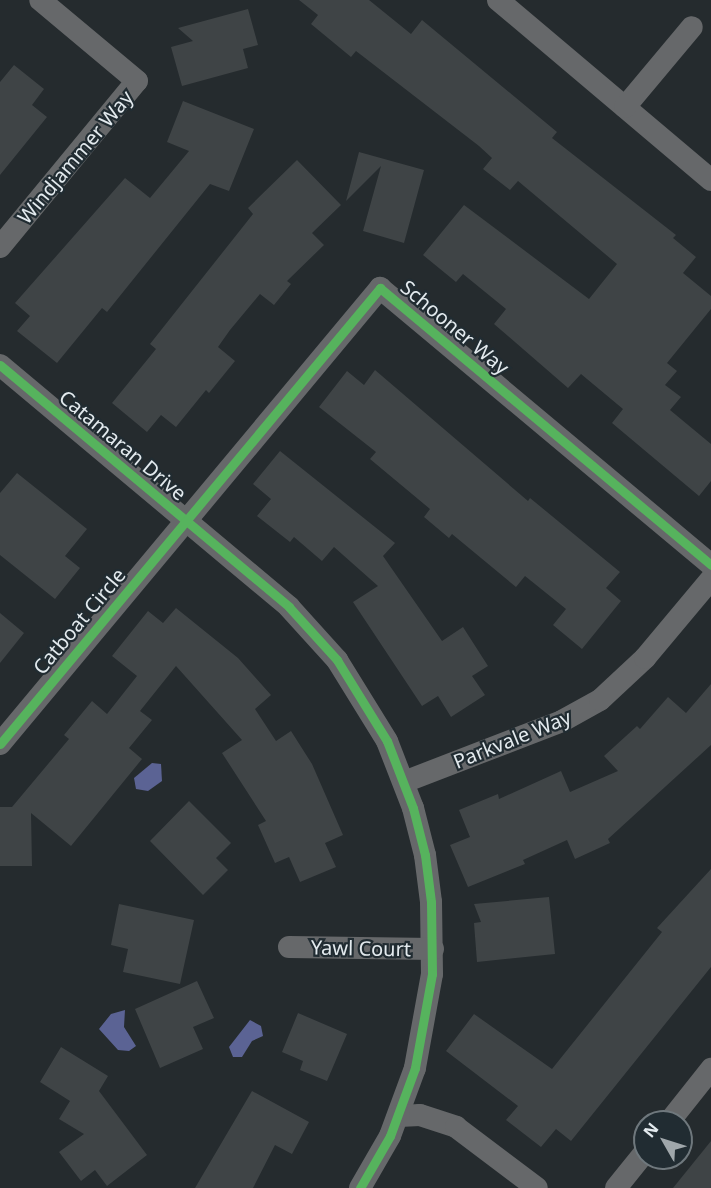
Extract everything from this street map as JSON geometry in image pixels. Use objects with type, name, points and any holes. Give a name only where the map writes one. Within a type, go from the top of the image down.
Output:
[{"type":"street","name":"Windjammer Way","points":[[0,247],[137,81],[40,0]]},
{"type":"street","points":[[498,0],[711,180]]},
{"type":"street","points":[[625,107],[692,27]]},
{"type":"street","name":"Schooner Way","points":[[186,521],[380,288],[711,565]]},
{"type":"street","name":"Catamaran Drive","points":[[0,365],[289,607],[337,660],[364,700],[404,782],[425,855],[433,949],[426,1022],[399,1116],[360,1188]]},
{"type":"street","name":"Catboat Circle","points":[[0,744],[186,521]]},
{"type":"street","name":"Parkvale Way","points":[[404,782],[562,721],[600,700],[645,658],[711,579]]},
{"type":"street","name":"Yawl Court","points":[[289,947],[433,949]]},
{"type":"street","points":[[679,1110],[711,1069]]},
{"type":"street","points":[[399,1116],[420,1116],[456,1126],[537,1188]]},
{"type":"street","points":[[616,1188],[633,1167]]},
{"type":"water","points":[[152,763],[161,764],[162,781],[148,791],[136,789],[134,778]]},
{"type":"water","points":[[125,1010],[124,1027],[136,1046],[129,1051],[118,1050],[99,1029],[111,1014]]},
{"type":"water","points":[[250,1020],[261,1026],[263,1036],[252,1041],[242,1057],[233,1057],[229,1047]]},
{"type":"building","points":[[299,0],[369,0],[411,34],[422,20],[557,132],[552,138],[676,235],[673,238],[696,257],[683,273],[711,296],[711,309],[667,363],[677,371],[665,385],[681,397],[670,410],[711,444],[711,481],[699,496],[612,423],[623,409],[581,374],[568,388],[494,324],[506,309],[463,274],[456,282],[423,255],[464,205],[589,299],[617,264],[518,181],[510,190],[483,169],[492,158],[479,146],[356,51],[351,57],[311,24],[318,15]]},
{"type":"building","points":[[248,9],[258,45],[243,49],[248,68],[182,86],[171,47],[193,41],[178,28]]},
{"type":"building","points":[[14,65],[44,89],[32,105],[47,117],[0,175],[0,82]]},
{"type":"building","points":[[183,101],[254,129],[229,191],[210,184],[107,312],[102,308],[57,363],[17,331],[30,316],[15,303],[125,178],[150,198],[189,151],[167,142]]},
{"type":"building","points":[[359,152],[424,170],[404,243],[363,231],[381,166],[346,201]]},
{"type":"building","points":[[297,160],[341,205],[312,233],[324,245],[287,281],[291,284],[274,305],[260,294],[230,330],[218,347],[235,361],[209,393],[206,390],[176,427],[161,415],[147,432],[112,403],[156,349],[150,344],[253,214],[248,208]]},
{"type":"building","points":[[375,370],[528,501],[530,498],[620,572],[606,588],[621,601],[582,649],[553,625],[566,609],[525,576],[516,587],[452,534],[449,538],[424,517],[430,509],[370,459],[376,452],[319,407],[347,371],[364,385]]},
{"type":"building","points":[[280,451],[395,543],[383,556],[442,641],[463,627],[488,666],[472,676],[485,695],[451,717],[438,696],[422,706],[353,602],[378,586],[334,547],[322,561],[294,537],[290,542],[257,516],[271,499],[253,484]]},
{"type":"building","points":[[17,473],[87,529],[65,556],[80,568],[55,599],[0,555],[0,493]]},
{"type":"building","points":[[176,608],[238,658],[271,695],[255,709],[276,741],[291,731],[312,764],[343,835],[325,843],[336,867],[300,882],[289,857],[275,863],[258,825],[266,821],[222,753],[242,740],[176,666],[140,711],[152,720],[129,748],[142,759],[71,846],[31,813],[32,866],[0,866],[0,807],[12,807],[69,739],[64,735],[92,701],[107,714],[137,676],[112,656],[148,611],[163,623]]},
{"type":"building","points":[[0,613],[24,633],[0,663]]},
{"type":"building","points":[[711,684],[711,745],[608,839],[610,843],[575,859],[567,840],[523,860],[525,864],[468,887],[450,845],[470,837],[459,810],[498,794],[499,799],[561,771],[570,792],[618,771],[604,756],[637,726],[640,729],[668,697],[686,713]]},
{"type":"building","points":[[189,801],[231,843],[216,858],[228,870],[203,895],[150,841]]},
{"type":"building","points":[[711,869],[711,967],[571,1141],[556,1129],[541,1147],[506,1120],[518,1106],[446,1051],[474,1014],[552,1069],[662,932],[657,928]]},
{"type":"building","points":[[549,897],[555,954],[477,962],[474,923],[481,922],[474,904]]},
{"type":"building","points":[[119,904],[194,920],[180,984],[123,972],[128,949],[111,945]]},
{"type":"building","points":[[197,981],[214,1018],[193,1027],[203,1049],[160,1068],[135,1009]]},
{"type":"building","points":[[298,1013],[347,1034],[327,1081],[300,1070],[303,1061],[282,1052]]},
{"type":"building","points":[[61,1047],[108,1076],[99,1091],[147,1155],[107,1186],[95,1170],[81,1181],[59,1152],[84,1134],[59,1119],[70,1101],[40,1082]]},
{"type":"building","points":[[252,1091],[309,1122],[292,1154],[275,1145],[253,1188],[195,1188]]},
{"type":"building","points":[[711,1141],[711,1188],[673,1188],[688,1170],[693,1170],[693,1163]]},
{"type":"cycle path","points":[[0,744],[380,288],[711,565]]},
{"type":"cycle path","points":[[0,365],[289,607],[337,660],[387,741],[413,808],[425,855],[431,902],[432,974],[415,1068],[390,1136],[360,1188]]}]
